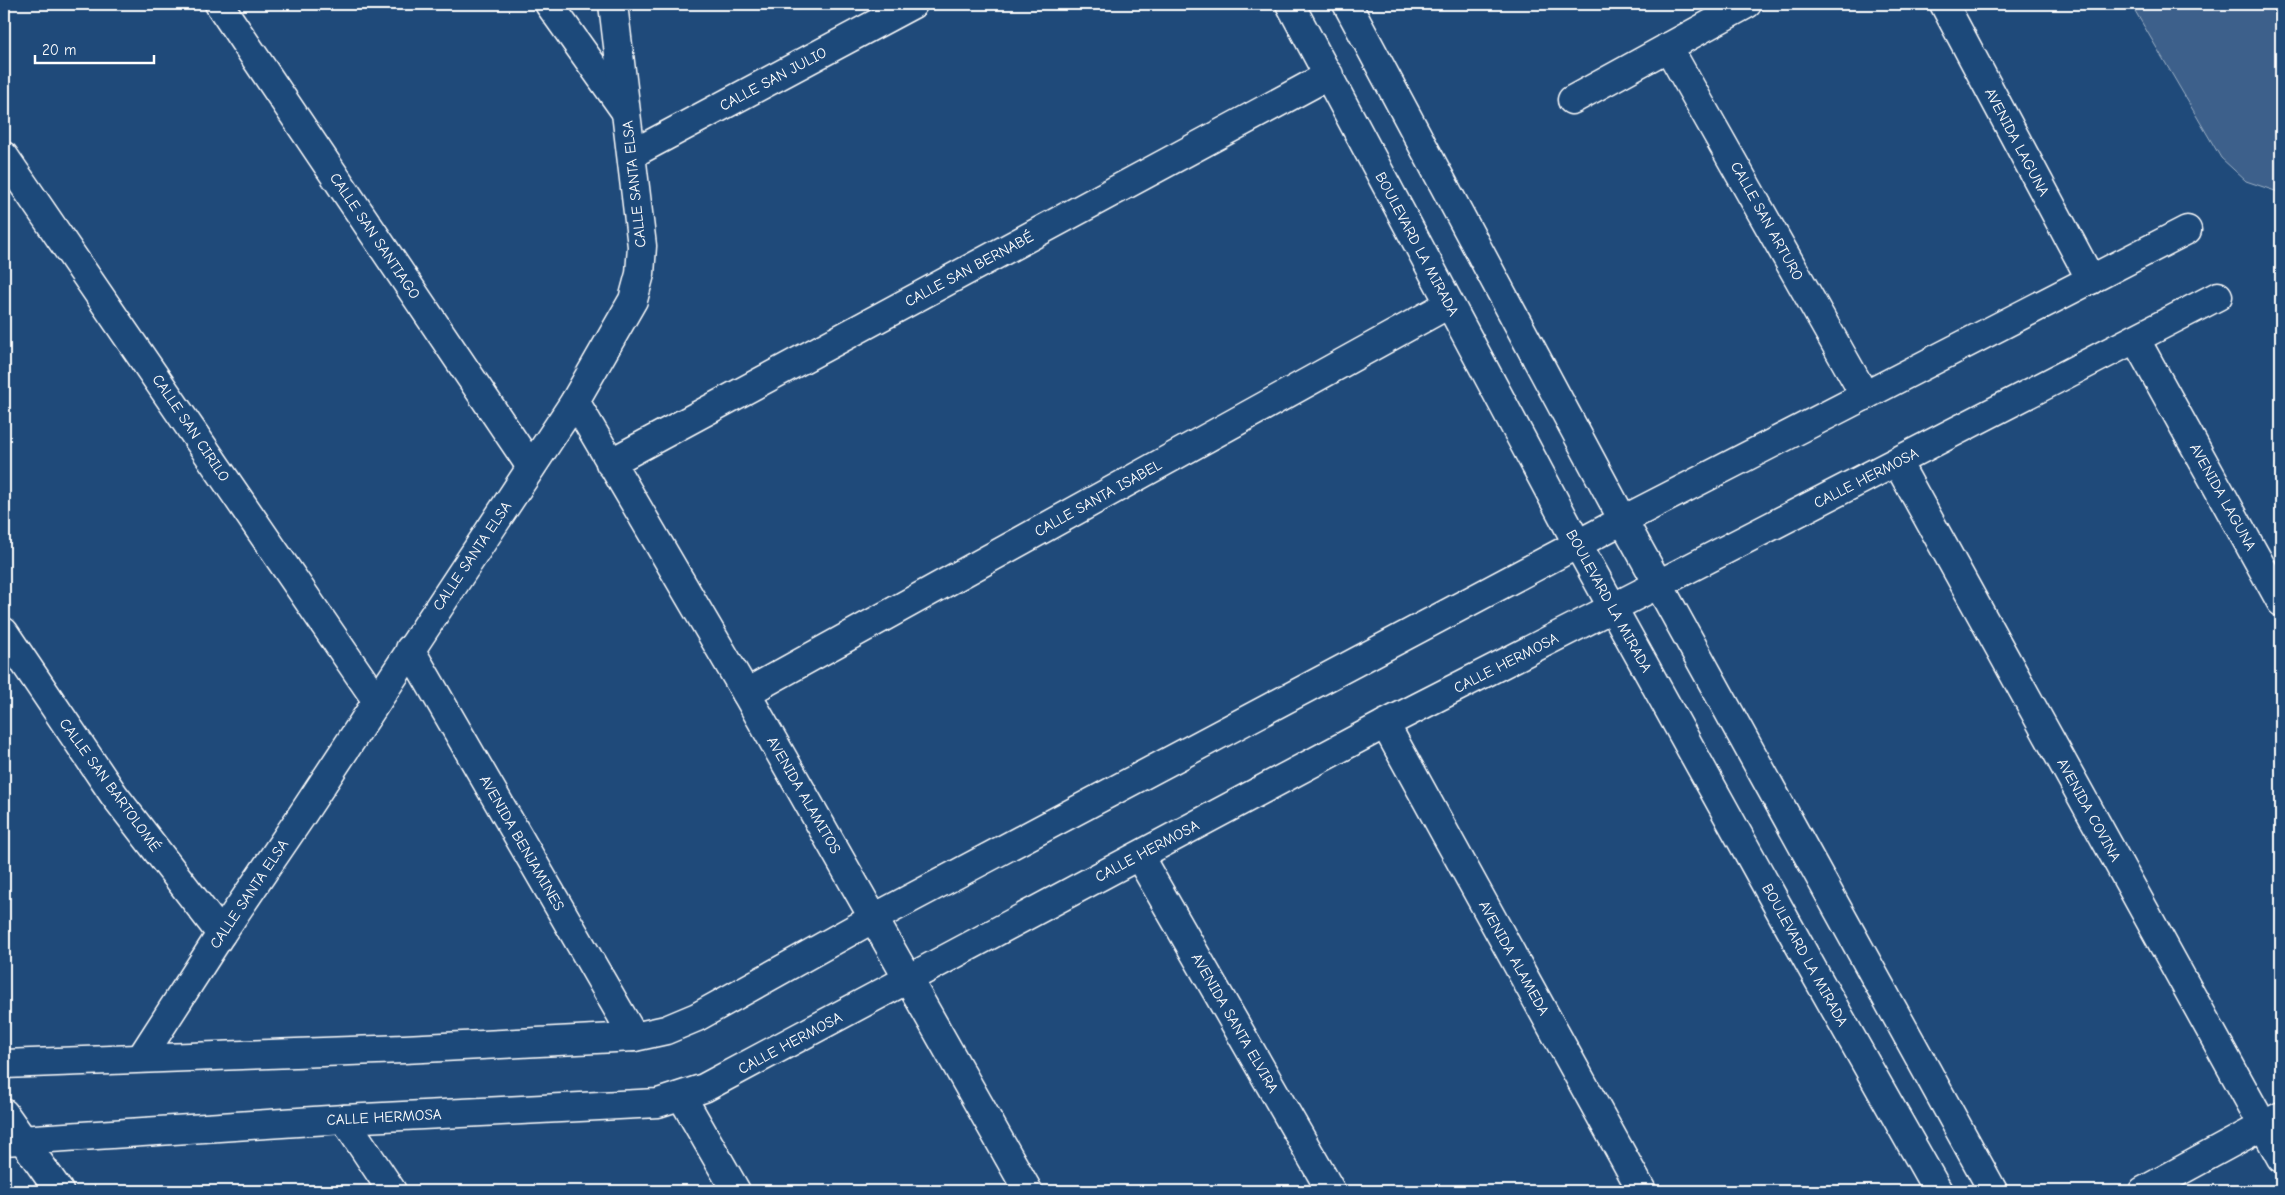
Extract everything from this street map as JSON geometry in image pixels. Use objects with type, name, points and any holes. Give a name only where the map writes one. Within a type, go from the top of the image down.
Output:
[{"type":"street","name":"CALLE SAN SANTIAGO","points":[[220,4],[531,468]]},
{"type":"street","points":[[549,4],[626,113]]},
{"type":"street","name":"CALLE SANTA ELSA","points":[[141,1058],[221,934],[378,701],[410,649],[575,401],[633,300],[640,274],[642,246],[613,4]]},
{"type":"street","name":"CALLE SAN JULIO","points":[[632,154],[914,4]]},
{"type":"street","name":"BOULEVARD LA MIRADA","points":[[1290,4],[1578,545],[1938,1191]]},
{"type":"street","points":[[1347,4],[1657,585],[1993,1191]]},
{"type":"street","points":[[1572,100],[1747,4]]},
{"type":"street","name":"AVENIDA LAGUNA","points":[[1944,4],[2091,280]]},
{"type":"street","name":"CALLE SAN ARTURO","points":[[1668,47],[1865,396]]},
{"type":"street","name":"CALLE SAN BERNABÉ","points":[[610,463],[1329,75]]},
{"type":"street","name":"CALLE SAN CIRILO","points":[[4,156],[378,701]]},
{"type":"street","points":[[4,1064],[404,1049],[634,1037],[666,1030],[697,1017],[874,918],[1624,520],[2187,230]]},
{"type":"street","name":"CALLE HERMOSA","points":[[13,1140],[344,1119],[649,1104],[682,1097],[704,1088],[908,980],[1385,724],[1613,609],[2218,296]]},
{"type":"street","name":"CALLE SANTA ISABEL","points":[[746,693],[1449,304]]},
{"type":"street","name":"AVENIDA LAGUNA","points":[[2136,340],[2281,602]]},
{"type":"street","name":"AVENIDA ALAMITOS","points":[[575,401],[746,693],[1028,1191]]},
{"type":"street","name":"AVENIDA COVINA","points":[[1896,462],[2272,1121],[2281,1158]]},
{"type":"street","name":"CALLE SAN BARTOLOMÉ","points":[[4,632],[114,795],[221,934]]},
{"type":"street","name":"AVENIDA BENJAMINES","points":[[410,649],[634,1037]]},
{"type":"street","name":"AVENIDA ALAMEDA","points":[[1385,724],[1642,1191]]},
{"type":"street","name":"AVENIDA SANTA ELVIRA","points":[[1138,856],[1332,1191]]},
{"type":"street","points":[[682,1097],[736,1191]]},
{"type":"street","points":[[4,1114],[13,1140],[59,1191]]},
{"type":"street","points":[[344,1119],[392,1191]]},
{"type":"street","points":[[2143,1191],[2272,1121]]},
{"type":"shaded area","points":[[2131,4],[2281,4],[2281,193],[2246,181],[2221,158]]}]
